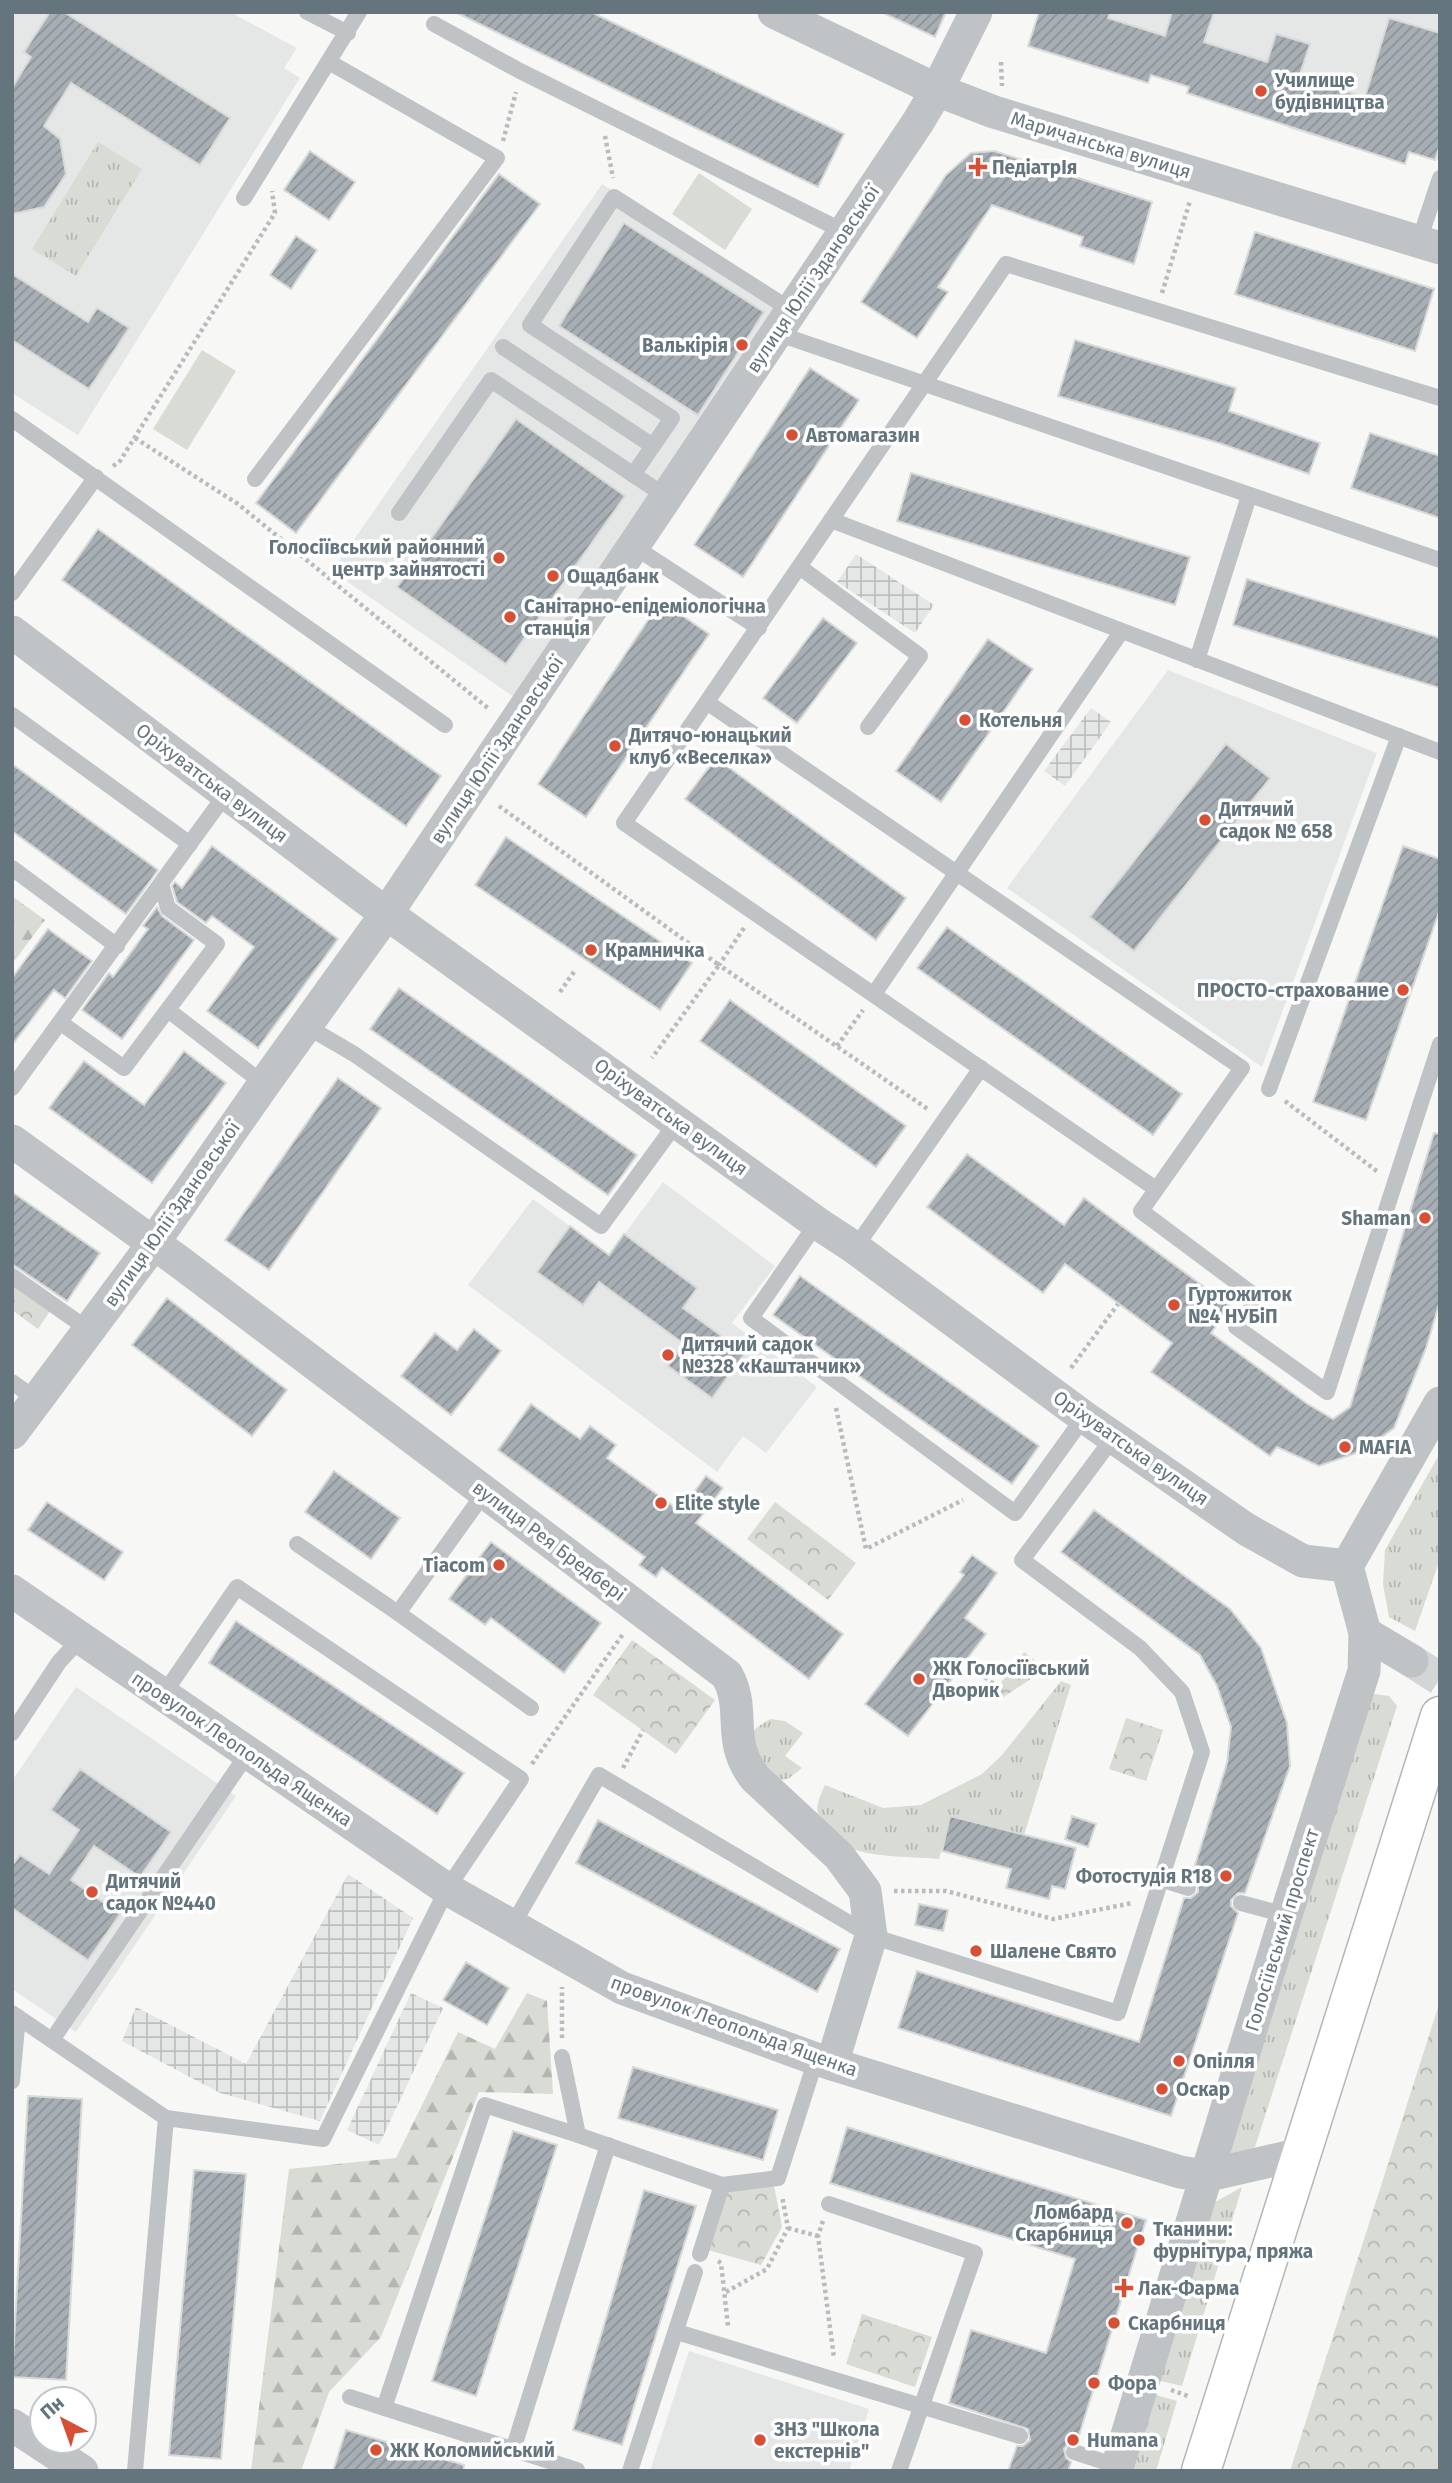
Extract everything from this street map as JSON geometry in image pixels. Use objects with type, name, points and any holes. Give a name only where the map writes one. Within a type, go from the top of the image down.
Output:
[{"type":"highway","points":[[1201,2471],[1435,1730]]},
{"type":"street","name":"вулиця Юлії Здановської","points":[[12,1433],[25,1391],[89,1331],[387,913],[845,232],[937,90],[976,12]]},
{"type":"street","name":"Маричанська вулиця","points":[[789,15],[937,90],[993,112],[1430,245]]},
{"type":"street","name":"Оріхуватська вулиця","points":[[12,632],[387,913],[855,1248],[1113,1438],[1258,1536],[1303,1561],[1348,1566]]},
{"type":"street","name":"вулиця Рея Бредбері","points":[[12,1141],[153,1243],[727,1675],[734,1688],[737,1745],[743,1763],[755,1778],[839,1856],[865,1891],[871,1936],[824,2062]]},
{"type":"street","points":[[1348,1566],[1440,1403]]},
{"type":"street","name":"Голосіївський проспект","points":[[1116,2468],[1364,1671],[1365,1633],[1348,1566]]},
{"type":"street","name":"провулок Леопольда Ященка","points":[[12,1591],[447,1889],[622,1988],[824,2062],[1180,2172],[1205,2176],[1301,2154]]},
{"type":"street","points":[[1365,1633],[1412,1661]]},
{"type":"street","points":[[12,2424],[82,2471]]},
{"type":"lane","points":[[307,12],[348,33]]},
{"type":"lane","points":[[244,198],[359,12]]},
{"type":"lane","points":[[433,24],[520,71],[845,232]]},
{"type":"lane","points":[[256,479],[497,158],[329,62]]},
{"type":"lane","points":[[1430,245],[1440,178]]},
{"type":"lane","points":[[633,475],[672,418],[530,325],[614,197],[783,322],[924,386],[1440,560]]},
{"type":"lane","points":[[1156,1189],[625,822],[801,568],[1006,264],[1440,398]]},
{"type":"lane","points":[[503,347],[653,446]]},
{"type":"lane","points":[[399,513],[492,380],[667,497]]},
{"type":"lane","points":[[12,419],[444,725]]},
{"type":"lane","points":[[12,593],[96,477]]},
{"type":"lane","points":[[1197,660],[1249,496]]},
{"type":"lane","points":[[831,520],[1440,752]]},
{"type":"lane","points":[[633,546],[759,628]]},
{"type":"lane","points":[[801,568],[920,656],[868,727]]},
{"type":"lane","points":[[874,994],[1121,632]]},
{"type":"lane","points":[[708,703],[1242,1068],[1141,1211],[1259,1299],[1236,1327],[1327,1392],[1436,1069],[1440,1045]]},
{"type":"lane","points":[[12,715],[190,844]]},
{"type":"lane","points":[[1269,1089],[1399,736]]},
{"type":"lane","points":[[12,1088],[226,794]]},
{"type":"lane","points":[[12,868],[117,946]]},
{"type":"lane","points":[[61,1023],[124,1068],[216,944],[168,908],[161,884]]},
{"type":"lane","points":[[168,1010],[264,1084]]},
{"type":"lane","points":[[306,1026],[354,1054],[601,1226],[677,1122]]},
{"type":"lane","points":[[855,1248],[981,1068]]},
{"type":"lane","points":[[817,1223],[751,1318],[983,1490],[1015,1513],[1084,1417]]},
{"type":"lane","points":[[12,1276],[89,1331]]},
{"type":"lane","points":[[512,1926],[599,1775],[871,1936],[1118,2013],[1202,1752],[1182,1692],[1140,1648],[1021,1560],[1113,1438]]},
{"type":"lane","points":[[398,1613],[485,1492]]},
{"type":"lane","points":[[297,1544],[531,1708]]},
{"type":"lane","points":[[15,2015],[166,2118],[323,2140],[447,1889],[521,1779],[237,1587],[163,1695]]},
{"type":"lane","points":[[12,1733],[59,1662],[81,1638]]},
{"type":"lane","points":[[52,2040],[248,1753]]},
{"type":"lane","points":[[1163,1880],[1188,1888]]},
{"type":"lane","points":[[1241,1903],[1286,1915]]},
{"type":"lane","points":[[12,2081],[15,2015]]},
{"type":"lane","points":[[562,2057],[578,2135]]},
{"type":"lane","points":[[384,2408],[485,2105],[722,2185],[778,2178],[824,2062]]},
{"type":"lane","points":[[135,2471],[166,2118]]},
{"type":"lane","points":[[513,2450],[608,2145]]},
{"type":"lane","points":[[700,2255],[722,2185]]},
{"type":"lane","points":[[829,2204],[975,2253],[899,2471]]},
{"type":"lane","points":[[630,2471],[695,2272]]},
{"type":"lane","points":[[677,2332],[1020,2435]]},
{"type":"lane","points":[[350,2397],[577,2470]]},
{"type":"lane","points":[[1074,2452],[1116,2468]]},
{"type":"path","points":[[1000,62],[1003,93]]},
{"type":"path","points":[[497,158],[510,120],[520,71]]},
{"type":"path","points":[[598,109],[610,155],[614,197]]},
{"type":"path","points":[[120,461],[275,213],[268,159]]},
{"type":"path","points":[[1156,310],[1192,195]]},
{"type":"path","points":[[135,438],[238,504],[495,714]]},
{"type":"path","points":[[499,806],[719,965],[944,1121]]},
{"type":"path","points":[[652,1058],[755,913]]},
{"type":"path","points":[[560,992],[576,969]]},
{"type":"path","points":[[837,1046],[874,994]]},
{"type":"path","points":[[1269,1089],[1395,1185]]},
{"type":"path","points":[[1071,1368],[1118,1304]]},
{"type":"path","points":[[829,1376],[866,1549],[983,1490]]},
{"type":"path","points":[[521,1779],[640,1610]]},
{"type":"path","points":[[985,1677],[1002,1691]]},
{"type":"path","points":[[614,1784],[643,1730]]},
{"type":"path","points":[[865,1891],[946,1891],[1054,1919],[1157,1898]]},
{"type":"path","points":[[562,1986],[562,2057]]},
{"type":"path","points":[[726,2291],[766,2269],[788,2228],[778,2178]]},
{"type":"path","points":[[788,2228],[818,2236],[837,2381]]},
{"type":"path","points":[[721,2263],[730,2348]]},
{"type":"shaded area","points":[[12,12],[230,12],[297,48],[284,68],[300,78],[78,435],[12,393]]},
{"type":"shaded area","name":"Училище будівництва","points":[[1039,12],[1440,12],[1440,161],[1409,152],[1405,164],[1288,128],[1291,120],[1253,114],[1187,93],[1188,87],[1151,75],[1148,83],[1028,46]]},
{"type":"shaded area","points":[[602,184],[788,301],[517,699],[332,571]]},
{"type":"shaded area","points":[[856,554],[934,605],[915,633],[837,582]]},
{"type":"shaded area","name":"Дитячий садок № 658","points":[[1168,670],[1377,753],[1262,1067],[1007,888]]},
{"type":"shaded area","points":[[1091,708],[1111,722],[1065,786],[1044,771]]},
{"type":"shaded area","name":"Дитячий садок №328 «Каштанчик»","points":[[663,1182],[775,1266],[732,1323],[817,1387],[766,1453],[743,1436],[717,1472],[468,1285],[533,1199],[609,1255]]},
{"type":"shaded area","name":"Дитячий садок №440","points":[[76,1687],[236,1796],[76,2032],[12,1989],[12,1781]]},
{"type":"shaded area","points":[[348,1874],[413,1918],[320,2121],[220,2093],[122,2041],[136,2007],[246,2064]]},
{"type":"shaded area","points":[[411,1993],[443,2008],[379,2145],[347,2130]]},
{"type":"shaded area","name":"ЗНЗ \"Школа екстернів\"","points":[[689,2351],[869,2409],[849,2471],[650,2471]]},
{"type":"green space","points":[[98,142],[142,169],[76,276],[32,249]]},
{"type":"green space","points":[[699,173],[752,209],[725,250],[672,214]]},
{"type":"green space","points":[[202,350],[236,371],[187,450],[153,429]]},
{"type":"green space","points":[[12,896],[45,920],[12,964]]},
{"type":"green space","points":[[12,1284],[50,1311],[38,1329],[12,1310]]},
{"type":"green space","points":[[1440,1453],[1440,1559],[1415,1631],[1389,1617],[1383,1584],[1385,1550]]},
{"type":"green space","points":[[775,1502],[856,1563],[828,1600],[747,1539]]},
{"type":"green space","points":[[632,1640],[715,1700],[676,1754],[593,1695]]},
{"type":"green space","points":[[1024,1652],[1046,1669],[1002,1698],[994,1692]]},
{"type":"green space","points":[[1061,1681],[1071,1685],[1024,1835],[951,1817],[939,1859],[874,1854],[845,1844],[824,1824],[818,1814],[819,1799],[825,1785],[883,1808],[921,1805],[982,1774],[1002,1755]]},
{"type":"green space","points":[[1368,1693],[1389,1696],[1397,1706],[1255,2147],[1221,2163]]},
{"type":"green space","points":[[1126,1718],[1163,1730],[1146,1781],[1109,1769]]},
{"type":"green space","points":[[770,1719],[785,1721],[803,1733],[785,1756],[802,1768],[788,1779],[775,1780],[748,1741],[756,1728]]},
{"type":"green space","points":[[527,1993],[547,2001],[553,2094],[479,2092],[381,2337],[329,2392],[301,2471],[251,2471],[289,2169],[396,2158],[458,2032],[495,2049]]},
{"type":"green space","points":[[1440,2001],[1440,2471],[1290,2471]]},
{"type":"green space","points":[[774,2185],[782,2227],[761,2265],[708,2250],[726,2191]]},
{"type":"green space","points":[[1242,2187],[1182,2386],[1157,2380],[1206,2207]]},
{"type":"green space","points":[[862,2314],[932,2337],[915,2387],[846,2364]]},
{"type":"green space","points":[[1149,2393],[1177,2401],[1156,2471],[1125,2471]]},
{"type":"building","points":[[50,12],[64,12],[230,118],[200,165],[71,83],[44,126],[60,139],[66,174],[44,207],[12,214],[12,88],[31,57],[24,52]]},
{"type":"building","points":[[455,12],[591,12],[844,134],[818,187]]},
{"type":"building","points":[[881,12],[946,12],[935,37]]},
{"type":"building","name":"Училище будівництва","points":[[1039,12],[1110,12],[1108,18],[1165,36],[1172,12],[1214,12],[1204,42],[1267,62],[1276,34],[1310,44],[1299,77],[1365,97],[1389,18],[1440,33],[1440,145],[1435,160],[1409,152],[1405,164],[1187,93],[1189,87],[1151,75],[1148,83],[1028,46]]},
{"type":"building","points":[[310,151],[355,182],[329,220],[284,190]]},
{"type":"building","points":[[994,151],[1152,202],[1134,264],[1080,246],[1083,237],[992,205],[938,287],[948,292],[917,338],[861,302],[946,175],[971,153]]},
{"type":"building","points":[[499,174],[540,204],[296,533],[256,503]]},
{"type":"building","points":[[624,223],[764,312],[698,415],[559,326]]},
{"type":"building","points":[[1255,232],[1434,289],[1415,351],[1235,294]]},
{"type":"building","points":[[296,236],[317,250],[291,289],[270,275]]},
{"type":"building","points":[[12,274],[88,322],[97,308],[129,328],[89,389],[12,340]]},
{"type":"building","points":[[1075,340],[1236,388],[1229,411],[1320,443],[1309,474],[1219,443],[1058,396]]},
{"type":"building","points":[[810,368],[859,400],[743,577],[694,545]]},
{"type":"building","name":"Голосіївський районний центр зайнятості","points":[[516,419],[625,496],[506,664],[397,587]]},
{"type":"building","points":[[1370,433],[1440,456],[1440,518],[1351,488]]},
{"type":"building","points":[[911,473],[1190,557],[1175,605],[897,521]]},
{"type":"building","points":[[98,529],[441,776],[406,826],[62,580]]},
{"type":"building","points":[[1247,579],[1440,638],[1440,688],[1233,625]]},
{"type":"building","points":[[661,601],[709,634],[586,817],[538,784]]},
{"type":"building","points":[[823,618],[857,643],[797,723],[763,698]]},
{"type":"building","name":"Котельня","points":[[988,639],[1033,669],[941,802],[896,771]]},
{"type":"building","points":[[1226,744],[1270,778],[1134,951],[1090,917]]},
{"type":"building","points":[[716,758],[906,898],[876,940],[685,799]]},
{"type":"building","points":[[12,764],[158,870],[126,914],[12,831]]},
{"type":"building","points":[[506,837],[692,963],[660,1010],[475,885]]},
{"type":"building","points":[[212,846],[338,939],[258,1048],[207,1011],[254,947],[212,916],[206,923],[177,902],[172,886],[175,882],[182,888]]},
{"type":"building","points":[[1403,846],[1440,859],[1440,909],[1366,1120],[1313,1102]]},
{"type":"building","points":[[157,907],[162,916],[194,940],[122,1039],[82,1010],[109,973],[113,977],[148,929],[143,926]]},
{"type":"building","points":[[947,927],[1182,1094],[1153,1135],[917,968]]},
{"type":"building","points":[[48,929],[92,961],[65,998],[54,990],[12,1045],[12,978]]},
{"type":"building","points":[[399,988],[637,1155],[608,1195],[370,1029]]},
{"type":"building","points":[[730,1000],[906,1126],[876,1167],[700,1041]]},
{"type":"building","points":[[184,1051],[226,1083],[152,1183],[49,1108],[84,1061],[144,1105]]},
{"type":"building","points":[[338,1078],[381,1108],[269,1270],[225,1240]]},
{"type":"building","name":"Гуртожиток №4 НУБіП","points":[[1434,1133],[1440,1134],[1440,1301],[1426,1348],[1394,1428],[1362,1451],[1319,1466],[1277,1447],[1270,1456],[1151,1372],[1172,1343],[1065,1264],[1043,1293],[927,1207],[967,1154],[1064,1225],[1084,1198],[1230,1306],[1211,1333],[1306,1403],[1333,1419],[1350,1407]]},
{"type":"building","points":[[12,1192],[100,1253],[67,1301],[12,1264]]},
{"type":"building","points":[[570,1226],[609,1255],[624,1234],[697,1288],[683,1308],[745,1353],[712,1398],[668,1366],[684,1344],[599,1282],[583,1305],[537,1272]]},
{"type":"building","points":[[800,1276],[1039,1446],[1012,1484],[773,1315]]},
{"type":"building","points":[[167,1298],[287,1390],[252,1436],[132,1345]]},
{"type":"building","points":[[474,1329],[501,1351],[451,1415],[401,1376],[435,1333],[457,1350]]},
{"type":"building","points":[[531,1404],[580,1439],[590,1426],[616,1445],[607,1458],[680,1511],[706,1476],[723,1488],[696,1523],[843,1634],[809,1679],[662,1568],[656,1577],[639,1565],[645,1557],[498,1450]]},
{"type":"building","points":[[334,1471],[400,1518],[371,1559],[305,1512]]},
{"type":"building","points":[[47,1502],[123,1552],[104,1580],[28,1530]]},
{"type":"building","points":[[1094,1510],[1230,1609],[1261,1648],[1287,1723],[1290,1766],[1245,1893],[1238,1893],[1231,1900],[1231,1906],[1238,1913],[1171,2116],[898,2028],[917,1971],[1139,2042],[1184,1898],[1191,1898],[1198,1892],[1198,1885],[1191,1878],[1227,1763],[1231,1727],[1217,1686],[1200,1655],[1061,1552]]},
{"type":"building","points":[[491,1542],[601,1623],[564,1673],[491,1618],[485,1625],[449,1599]]},
{"type":"building","name":"ЖК Голосіївський Дворик","points":[[972,1555],[997,1573],[965,1618],[986,1634],[908,1736],[865,1704],[964,1575],[960,1572]]},
{"type":"building","points":[[236,1621],[464,1773],[437,1814],[209,1663]]},
{"type":"building","points":[[80,1769],[171,1832],[140,1877],[94,1846],[71,1880],[120,1914],[88,1960],[12,1908],[12,1866],[20,1855],[49,1874],[79,1830],[51,1810]]},
{"type":"building","points":[[950,1816],[1076,1848],[1065,1889],[1052,1886],[1049,1899],[1006,1888],[1011,1869],[942,1851]]},
{"type":"building","points":[[1072,1816],[1096,1824],[1088,1847],[1065,1839]]},
{"type":"building","points":[[598,1820],[840,1949],[817,1992],[576,1863]]},
{"type":"building","points":[[919,1904],[948,1910],[943,1931],[915,1925]]},
{"type":"building","points":[[466,1962],[509,1988],[487,2025],[443,2000]]},
{"type":"building","points":[[633,2067],[778,2110],[763,2160],[618,2118]]},
{"type":"building","points":[[28,2096],[82,2099],[66,2380],[12,2377]]},
{"type":"building","points":[[847,2127],[1146,2220],[1077,2442],[1068,2444],[1064,2449],[1066,2458],[1071,2462],[1068,2471],[1008,2471],[1017,2446],[1023,2446],[1030,2440],[1028,2429],[949,2403],[971,2330],[1046,2353],[1075,2259],[830,2183]]},
{"type":"building","points":[[513,2131],[557,2145],[476,2396],[432,2381]]},
{"type":"building","points":[[194,2170],[246,2174],[221,2459],[169,2455]]},
{"type":"building","points":[[644,2190],[696,2206],[622,2445],[573,2430]]},
{"type":"building","name":"ЖК Коломийський","points":[[346,2430],[464,2465],[463,2471],[333,2471]]},
{"type":"tunnel","points":[[1412,1661],[1440,1679]]},
{"type":"place","name":"Училище будівництва","points":[[1261,91]]},
{"type":"place","name":"ПедіатрІя","points":[[978,167]]},
{"type":"place","name":"Валькірія","points":[[742,345]]},
{"type":"place","name":"Автомагазин","points":[[792,435]]},
{"type":"place","name":"Голосіївський районний центр зайнятості","points":[[499,558]]},
{"type":"place","name":"Ощадбанк","points":[[553,576]]},
{"type":"place","name":"Санітарно-епідеміологічна станція","points":[[510,617]]},
{"type":"place","name":"Котельня","points":[[965,720]]},
{"type":"place","name":"Дитячо-юнацький клуб «Веселка»","points":[[615,746]]},
{"type":"place","name":"Дитячий садок № 658","points":[[1205,820]]},
{"type":"place","name":"Крамничка","points":[[591,950]]},
{"type":"place","name":"ПРОСТО-страхование","points":[[1403,990]]},
{"type":"place","name":"Shaman","points":[[1425,1218]]},
{"type":"place","name":"Гуртожиток №4 НУБіП","points":[[1174,1305]]},
{"type":"place","name":"Дитячий садок №328 «Каштанчик»","points":[[668,1355]]},
{"type":"place","name":"MAFIA","points":[[1345,1447]]},
{"type":"place","name":"Elite style","points":[[661,1503]]},
{"type":"place","name":"Tiacom","points":[[499,1565]]},
{"type":"place","name":"ЖК Голосіївський Дворик","points":[[919,1679]]},
{"type":"place","name":"Фотостудія R18","points":[[1226,1876]]},
{"type":"place","name":"Дитячий садок №440","points":[[92,1892]]},
{"type":"place","name":"Шалене Свято","points":[[976,1951]]},
{"type":"place","name":"Опілля","points":[[1179,2061]]},
{"type":"place","name":"Оскар","points":[[1162,2089]]},
{"type":"place","name":"Ломбард Скарбниця","points":[[1127,2223]]},
{"type":"place","name":"Тканини: фурнітура, пряжа","points":[[1139,2240]]},
{"type":"place","name":"Лак-Фарма","points":[[1124,2288]]},
{"type":"place","name":"Скарбниця","points":[[1114,2323]]},
{"type":"place","name":"Фора","points":[[1094,2383]]},
{"type":"place","name":"ЗНЗ \"Школа екстернів\"","points":[[760,2440]]},
{"type":"place","name":"Humana","points":[[1073,2440]]},
{"type":"place","name":"ЖК Коломийський","points":[[376,2450]]}]
